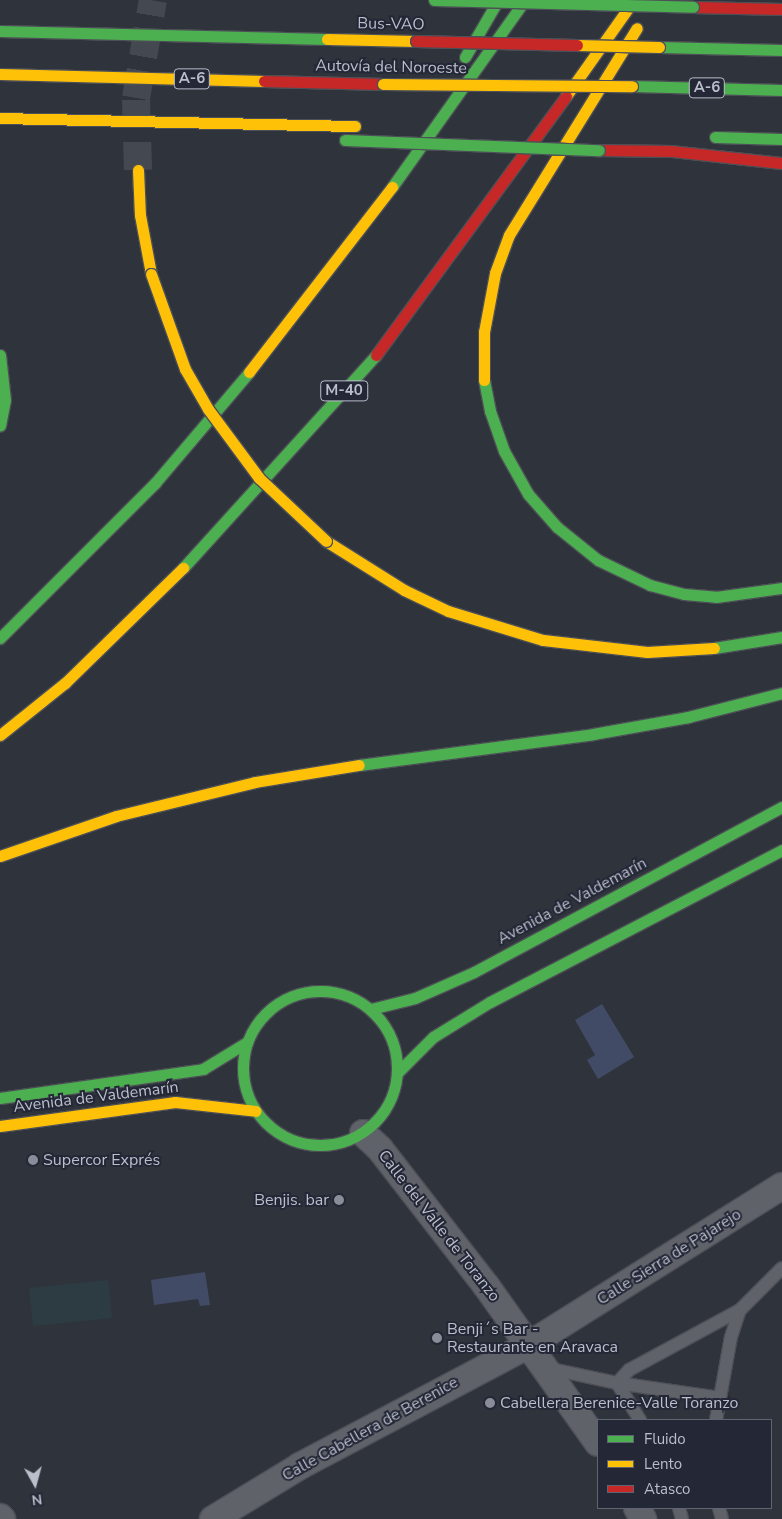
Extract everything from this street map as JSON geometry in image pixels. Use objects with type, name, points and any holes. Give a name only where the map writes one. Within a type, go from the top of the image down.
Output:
[{"type":"main road","points":[[434,0],[782,10]]},
{"type":"main road","points":[[379,205],[498,0]]},
{"type":"main road","points":[[0,638],[155,483],[271,346],[379,205],[525,0]]},
{"type":"main road","name":"M-40","points":[[0,735],[65,683],[206,545],[369,364],[508,178],[634,0]]},
{"type":"main road","points":[[655,0],[509,235],[495,273],[484,332],[484,378],[490,411],[504,451],[528,494],[557,527],[598,560],[650,585],[684,594],[716,597],[782,588]]},
{"type":"main road","name":"Bus-VAO","points":[[0,31],[782,50]]},
{"type":"main road","name":"Autovía del Noroeste","points":[[0,74],[384,84],[632,86],[782,90]]},
{"type":"main road","points":[[0,118],[183,124],[360,126]]},
{"type":"main road","points":[[183,124],[275,137]]},
{"type":"main road","points":[[414,128],[453,130]]},
{"type":"main road","points":[[521,132],[587,133]]},
{"type":"main road","points":[[704,137],[782,139]]},
{"type":"main road","points":[[341,140],[671,151],[782,163]]},
{"type":"main road","points":[[138,170],[140,215],[150,274],[185,368],[208,409],[259,478],[326,541],[404,590],[448,611],[543,640],[647,652],[700,650],[782,637]]},
{"type":"main road","points":[[0,355],[5,400],[0,426]]},
{"type":"main road","points":[[0,856],[116,816],[246,784],[402,758],[612,731],[715,711],[782,693]]},
{"type":"main road","name":"Avenida de Valdemarín","points":[[370,1009],[415,998],[474,972],[782,808]]},
{"type":"main road","points":[[398,1072],[433,1037],[490,1002],[749,869],[782,850]]},
{"type":"main road","points":[[330,991],[358,1000],[370,1009],[392,1037],[398,1072],[391,1100],[374,1124],[363,1133],[329,1145],[305,1144],[272,1129],[256,1112],[243,1078],[247,1042],[258,1022],[273,1006],[300,993],[330,991]]},
{"type":"main road","name":"Avenida de Valdemarín","points":[[0,1098],[203,1069],[247,1042]]},
{"type":"main road","name":"Avenida de Valdemarín","points":[[0,1126],[175,1102],[256,1112]]},
{"type":"street","name":"Calle del Valle de Toranzo","points":[[363,1133],[380,1149],[530,1344],[597,1442]]},
{"type":"street","name":"Calle Sierra de Pajarejo","points":[[530,1344],[782,1186]]},
{"type":"street","name":"Calle Cabellera de Berenice","points":[[213,1519],[300,1466],[530,1344]]},
{"type":"lane","points":[[617,1383],[629,1370],[740,1310],[782,1268]]},
{"type":"lane","points":[[716,1419],[731,1337],[740,1310]]},
{"type":"lane","points":[[546,1368],[617,1383],[720,1398]]},
{"type":"lane","points":[[617,1383],[639,1419]]},
{"type":"shaded area","points":[[108,1280],[112,1318],[33,1326],[29,1288]]},
{"type":"water","points":[[602,1004],[634,1057],[598,1079],[587,1060],[595,1055],[575,1020]]},
{"type":"water","points":[[205,1272],[210,1305],[200,1306],[198,1299],[154,1305],[151,1280]]},
{"type":"tunnel","points":[[138,170],[136,98],[153,0]]},
{"type":"traffic: fast","points":[[434,0],[693,7]]},
{"type":"traffic: fast","points":[[465,57],[498,0]]},
{"type":"traffic: fast","points":[[392,187],[525,0]]},
{"type":"traffic: fast","points":[[0,31],[327,39]]},
{"type":"traffic: fast","points":[[659,47],[782,50]]},
{"type":"traffic: fast","points":[[632,86],[782,90]]},
{"type":"traffic: fast","points":[[715,137],[782,139]]},
{"type":"traffic: fast","points":[[345,140],[599,150]]},
{"type":"traffic: fast","points":[[0,355],[5,400],[0,426]]},
{"type":"traffic: fast","points":[[183,568],[376,355]]},
{"type":"traffic: fast","points":[[0,638],[155,483],[249,372]]},
{"type":"traffic: fast","points":[[484,380],[490,411],[504,451],[528,494],[557,527],[598,560],[650,585],[684,594],[716,597],[782,588]]},
{"type":"traffic: fast","points":[[714,648],[782,637]]},
{"type":"traffic: fast","points":[[359,765],[593,734],[688,717],[782,693]]},
{"type":"traffic: fast","points":[[371,1009],[415,998],[474,972],[782,807]]},
{"type":"traffic: fast","points":[[398,1072],[433,1037],[490,1002],[782,850]]},
{"type":"traffic: fast","points":[[320,991],[350,996],[375,1013],[392,1038],[397,1068],[392,1098],[375,1123],[350,1140],[320,1145],[290,1140],[265,1123],[248,1098],[243,1068],[248,1038],[265,1013],[290,996],[320,991]]},
{"type":"traffic: fast","points":[[0,1098],[203,1069],[247,1042]]},
{"type":"traffic: slow","points":[[566,96],[634,0]]},
{"type":"traffic: slow","points":[[484,380],[484,332],[495,273],[509,235],[637,28]]},
{"type":"traffic: slow","points":[[327,39],[416,41]]},
{"type":"traffic: slow","points":[[577,45],[659,47]]},
{"type":"traffic: slow","points":[[0,74],[264,81]]},
{"type":"traffic: slow","points":[[383,84],[632,86]]},
{"type":"traffic: slow","points":[[0,118],[355,126]]},
{"type":"traffic: slow","points":[[138,170],[140,215],[151,274]]},
{"type":"traffic: slow","points":[[249,372],[392,187]]},
{"type":"traffic: slow","points":[[151,274],[185,369],[208,409],[259,478],[326,541]]},
{"type":"traffic: slow","points":[[326,541],[404,590],[448,611],[543,640],[647,652],[714,648]]},
{"type":"traffic: slow","points":[[0,735],[65,683],[183,568]]},
{"type":"traffic: slow","points":[[0,856],[116,816],[255,782],[359,765]]},
{"type":"traffic: slow","points":[[0,1126],[175,1102],[256,1111]]},
{"type":"traffic: jam","points":[[693,7],[782,9]]},
{"type":"traffic: jam","points":[[416,41],[577,45]]},
{"type":"traffic: jam","points":[[264,81],[383,84]]},
{"type":"traffic: jam","points":[[376,355],[566,96]]},
{"type":"traffic: jam","points":[[599,150],[671,151],[782,163]]},
{"type":"place","name":"Supercor Exprés","points":[[33,1160]]},
{"type":"place","name":"Benjis. bar","points":[[339,1200]]},
{"type":"place","name":"Benji´s Bar - Restaurante en Aravaca","points":[[437,1338]]},
{"type":"place","name":"Cabellera Berenice-Valle Toranzo","points":[[490,1403]]}]
